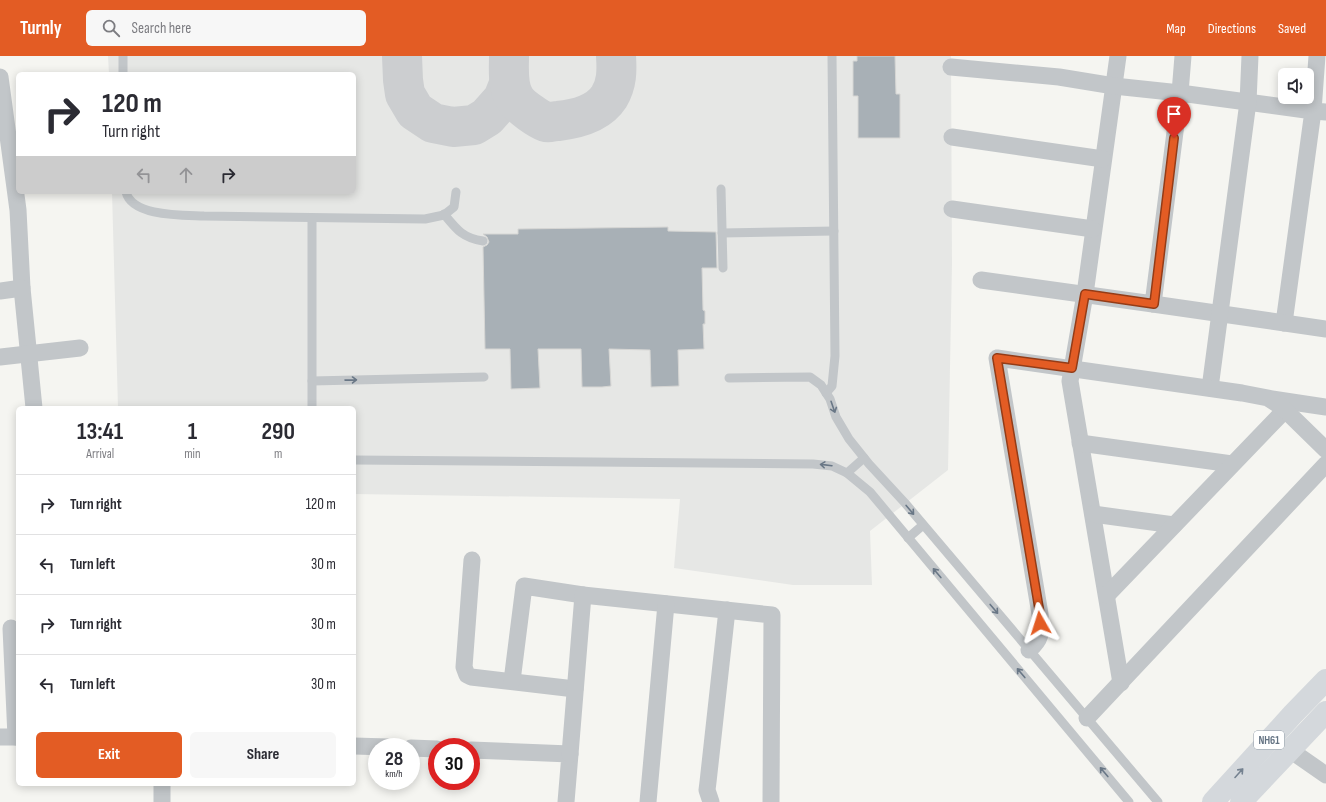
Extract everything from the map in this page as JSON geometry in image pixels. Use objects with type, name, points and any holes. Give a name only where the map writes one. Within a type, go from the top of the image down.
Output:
[{"type":"highway","name":"NH61","points":[[1216,801],[1293,714],[1326,680]]},
{"type":"highway","name":"NH61","points":[[1241,802],[1326,712]]},
{"type":"street","points":[[1118,56],[1085,294],[1070,382],[1121,683]]},
{"type":"street","points":[[1154,304],[1180,93],[1183,56]]},
{"type":"street","points":[[1210,388],[1248,102],[1250,56]]},
{"type":"street","points":[[1284,323],[1319,112],[1317,56]]},
{"type":"street","points":[[951,66],[983,63],[1114,86],[1180,93],[1319,112]]},
{"type":"street","points":[[0,77],[4,134],[18,210],[22,288],[34,406]]},
{"type":"street","points":[[952,137],[1103,159]]},
{"type":"street","points":[[952,209],[1093,229]]},
{"type":"street","points":[[980,280],[1326,329]]},
{"type":"street","points":[[0,291],[22,288]]},
{"type":"street","points":[[0,357],[80,348]]},
{"type":"street","points":[[1029,650],[1037,643],[1041,631],[1040,614],[997,358],[1210,388],[1326,407]]},
{"type":"street","points":[[1268,398],[1285,410],[1326,450]]},
{"type":"street","points":[[1106,595],[1285,410]]},
{"type":"street","points":[[1080,442],[1232,464]]},
{"type":"street","points":[[1087,718],[1326,464]]},
{"type":"street","points":[[1093,514],[1174,525]]},
{"type":"street","points":[[472,560],[464,666],[467,675],[471,677],[575,688]]},
{"type":"street","points":[[512,681],[524,586],[583,595],[772,615],[771,802]]},
{"type":"street","points":[[566,802],[583,595]]},
{"type":"street","points":[[648,802],[666,604]]},
{"type":"street","points":[[711,802],[707,790],[727,610]]},
{"type":"street","points":[[11,628],[11,737]]},
{"type":"street","points":[[356,746],[368,746]]},
{"type":"street","points":[[480,750],[570,754]]},
{"type":"street","points":[[1290,750],[1326,775]]},
{"type":"street","points":[[162,786],[162,802]]},
{"type":"lane","points":[[123,56],[123,72]]},
{"type":"lane","points":[[826,393],[832,386],[835,364],[832,56]]},
{"type":"lane","points":[[721,189],[723,268]]},
{"type":"lane","points":[[126,194],[127,197],[135,204],[148,211],[204,216],[425,219],[444,214],[454,207],[456,192]]},
{"type":"lane","points":[[444,214],[462,234],[474,240],[483,241]]},
{"type":"lane","points":[[312,218],[312,406]]},
{"type":"lane","points":[[722,233],[834,231]]},
{"type":"lane","points":[[312,381],[484,377]]},
{"type":"lane","points":[[729,378],[810,377],[821,386],[830,399],[836,416],[849,439],[864,458],[923,525],[1158,802]]},
{"type":"lane","points":[[847,473],[864,458]]},
{"type":"lane","points":[[356,460],[813,464],[832,466],[847,473],[870,492],[1129,802]]},
{"type":"lane","points":[[908,538],[923,525]]},
{"type":"shaded area","points":[[108,56],[951,56],[952,264],[948,470],[870,531],[872,585],[793,585],[674,568],[680,499],[356,494],[356,406],[118,406],[112,194],[356,194],[356,72],[109,72]]},
{"type":"building","points":[[857,56],[895,56],[896,94],[900,94],[900,138],[858,138],[858,96],[853,96],[853,61],[857,61]]},
{"type":"building","points":[[668,227],[668,231],[716,232],[717,268],[702,268],[703,310],[705,311],[705,324],[703,324],[704,349],[678,350],[679,386],[651,387],[650,350],[609,349],[611,386],[582,387],[581,349],[538,349],[540,388],[511,389],[510,349],[485,349],[483,247],[489,242],[487,237],[483,234],[518,234],[518,229]]},
{"type":"taxiway","points":[[402,56],[405,94],[415,111],[433,123],[453,127],[474,125],[487,117],[503,99],[509,84]]},
{"type":"taxiway","points":[[509,56],[509,79],[513,95],[518,103],[546,122],[572,119],[586,115],[599,108],[612,92],[615,82],[616,56]]},
{"type":"route","points":[[1040,623],[1040,614],[997,358],[1072,368],[1085,294],[1154,304],[1174,138]]}]
